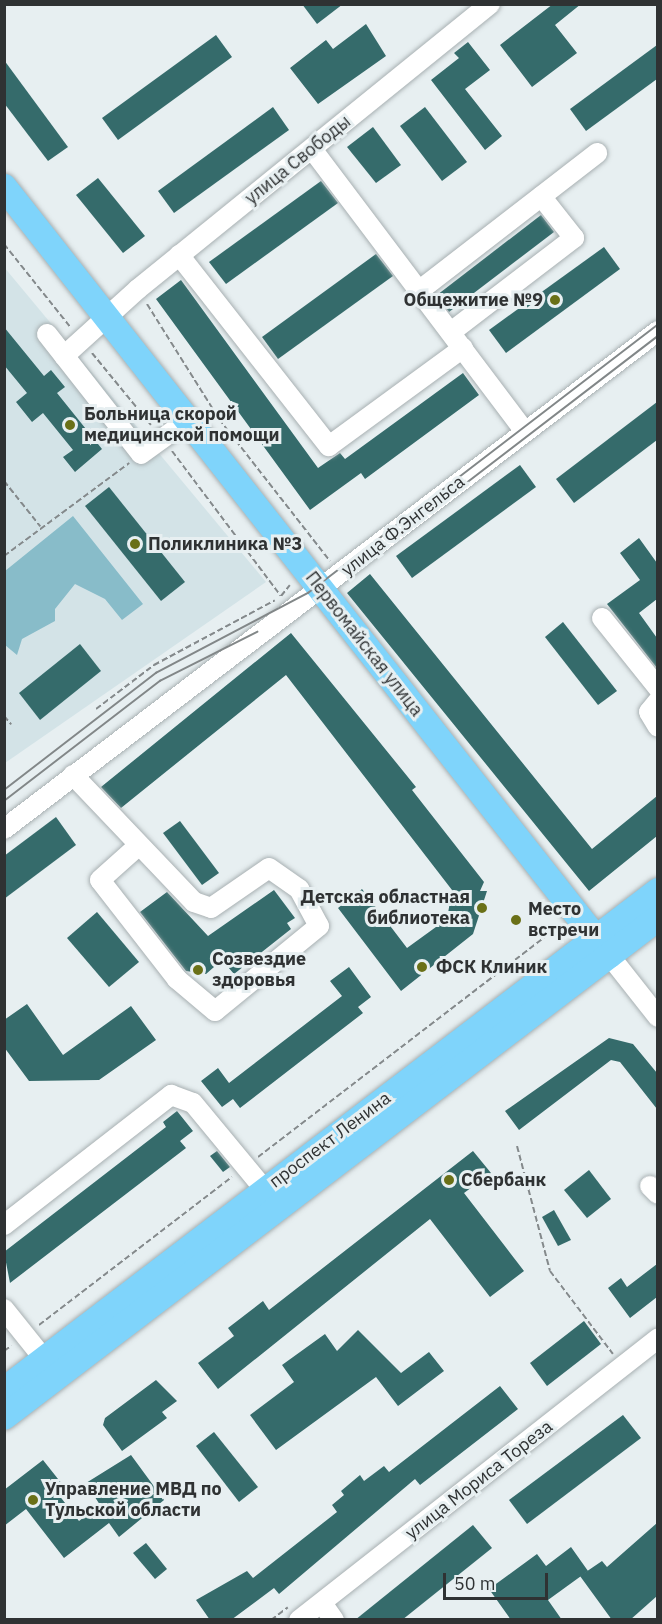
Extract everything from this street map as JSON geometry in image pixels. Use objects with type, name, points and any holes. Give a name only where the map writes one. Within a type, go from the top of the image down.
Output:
[{"type":"main road","name":"Первомайская улица","points":[[4,187],[602,946]]},
{"type":"main road","name":"проспект Ленина","points":[[4,1417],[602,946],[657,891]]},
{"type":"main road","name":"проспект Ленина","points":[[4,1390],[264,1190],[602,946],[657,918]]},
{"type":"street","name":"улица Свободы","points":[[64,356],[179,255],[490,4]]},
{"type":"street","points":[[312,149],[525,432]]},
{"type":"street","points":[[420,290],[597,153]]},
{"type":"street","points":[[451,332],[574,238],[541,196]]},
{"type":"street","points":[[179,255],[329,446],[463,348]]},
{"type":"street","name":"улица Ф.Энгельса","points":[[4,829],[657,330]]},
{"type":"street","points":[[47,334],[141,454],[188,420]]},
{"type":"street","points":[[602,618],[657,688]]},
{"type":"street","points":[[657,701],[648,712],[657,727]]},
{"type":"street","points":[[73,775],[138,846],[177,889],[211,908],[269,868],[299,889],[319,926],[215,1011],[177,979],[99,880],[138,846]]},
{"type":"street","name":"Первомайская улица","points":[[602,946],[657,1017]]},
{"type":"street","points":[[4,1225],[171,1095],[193,1103],[264,1190]]},
{"type":"street","points":[[4,1309],[44,1359]]},
{"type":"street","name":"улица Мориса Тореза","points":[[299,1620],[657,1339]]},
{"type":"street","points":[[322,1603],[334,1620]]},
{"type":"path","points":[[4,244],[163,439],[281,596]]},
{"type":"path","points":[[4,556],[40,526],[141,454]]},
{"type":"path","points":[[4,481],[40,526]]},
{"type":"path","points":[[96,709],[154,665],[281,596],[290,585]]},
{"type":"path","points":[[4,716],[11,724]]},
{"type":"path","points":[[4,1351],[554,930]]},
{"type":"path","points":[[516,1146],[550,1271],[614,1356]]},
{"type":"shaded area","name":"Больница скорой медицинской помощи","points":[[4,267],[266,582],[5,763],[4,763]]},
{"type":"shaded area","points":[[73,516],[143,604],[122,620],[105,599],[75,584],[55,609],[55,621],[22,639],[17,655],[5,645],[5,571]]},
{"type":"building","points":[[302,4],[343,4],[317,24]]},
{"type":"building","points":[[553,4],[581,4],[555,25],[577,53],[532,87],[500,45]]},
{"type":"building","points":[[366,24],[386,56],[318,104],[290,68],[326,40],[333,49]]},
{"type":"building","points":[[216,35],[232,57],[118,140],[102,118]]},
{"type":"building","points":[[468,42],[490,70],[465,89],[502,136],[485,150],[431,80],[459,58],[454,53]]},
{"type":"building","points":[[657,45],[657,79],[586,131],[570,109]]},
{"type":"building","points":[[4,60],[68,147],[48,161],[4,103]]},
{"type":"building","points":[[273,107],[289,130],[174,213],[158,191]]},
{"type":"building","points":[[425,107],[467,162],[442,181],[400,126]]},
{"type":"building","points":[[373,127],[401,165],[376,183],[347,147]]},
{"type":"building","points":[[98,178],[145,236],[123,253],[76,195]]},
{"type":"building","points":[[321,181],[338,203],[226,284],[209,262]]},
{"type":"building","points":[[541,215],[554,232],[449,312],[437,295]]},
{"type":"building","name":"Общежитие №9","points":[[604,247],[620,269],[506,353],[489,330]]},
{"type":"building","points":[[376,254],[393,276],[278,359],[262,337]]},
{"type":"building","points":[[181,280],[318,468],[340,453],[345,459],[463,373],[479,395],[365,479],[361,473],[310,510],[156,299]]},
{"type":"building","points":[[4,327],[44,376],[51,370],[65,387],[57,393],[102,449],[75,472],[63,457],[73,450],[43,413],[32,422],[16,402],[27,393],[4,365]]},
{"type":"building","points":[[657,402],[657,440],[574,503],[556,479]]},
{"type":"building","points":[[520,465],[536,487],[412,578],[396,556]]},
{"type":"building","name":"Поликлиника №3","points":[[109,487],[185,582],[161,601],[85,506]]},
{"type":"building","points":[[639,538],[657,563],[657,599],[639,613],[657,638],[657,668],[607,604],[640,580],[620,553]]},
{"type":"building","points":[[370,574],[592,849],[657,796],[657,836],[589,891],[347,593]]},
{"type":"building","points":[[563,622],[617,691],[598,705],[545,637]]},
{"type":"building","points":[[291,633],[416,787],[412,790],[484,882],[480,891],[487,891],[473,934],[401,991],[338,908],[362,889],[407,948],[447,919],[452,890],[286,675],[121,808],[101,787]]},
{"type":"building","points":[[80,644],[101,671],[40,720],[19,693]]},
{"type":"building","points":[[56,817],[76,845],[4,899],[4,856]]},
{"type":"building","points":[[180,821],[219,873],[202,885],[163,833]]},
{"type":"building","points":[[274,890],[295,918],[287,923],[291,929],[234,974],[222,960],[206,974],[186,971],[140,912],[167,892],[208,936]]},
{"type":"building","points":[[97,912],[139,962],[109,987],[67,938]]},
{"type":"building","points":[[349,967],[371,997],[358,1007],[363,1013],[240,1108],[233,1099],[222,1107],[201,1081],[218,1068],[229,1083],[342,996],[330,981]]},
{"type":"building","points":[[27,1004],[63,1055],[131,1006],[156,1040],[99,1080],[29,1081],[4,1047],[4,1020]]},
{"type":"building","points":[[609,1038],[633,1044],[657,1073],[657,1109],[620,1062],[611,1060],[519,1130],[505,1111]]},
{"type":"building","points":[[177,1111],[193,1131],[180,1141],[186,1148],[10,1283],[4,1252],[166,1127],[163,1122]]},
{"type":"building","points":[[217,1151],[230,1167],[223,1172],[210,1156]]},
{"type":"building","points":[[473,1151],[491,1173],[464,1193],[524,1271],[490,1297],[430,1219],[218,1389],[198,1363],[234,1336],[228,1328],[263,1301],[269,1310]]},
{"type":"building","points":[[589,1170],[611,1199],[587,1218],[564,1190]]},
{"type":"building","points":[[554,1210],[571,1240],[558,1246],[542,1217]]},
{"type":"building","points":[[657,1264],[657,1297],[630,1318],[608,1288],[621,1278],[627,1287]]},
{"type":"building","points":[[584,1321],[601,1344],[547,1386],[530,1363]]},
{"type":"building","points":[[358,1330],[401,1373],[429,1352],[444,1371],[398,1406],[376,1377],[276,1450],[250,1415],[294,1382],[282,1365],[325,1334],[337,1351]]},
{"type":"building","points":[[156,1380],[177,1401],[162,1412],[167,1418],[122,1451],[103,1425],[105,1418]]},
{"type":"building","points":[[500,1386],[518,1409],[420,1485],[415,1479],[279,1594],[274,1588],[231,1620],[210,1620],[196,1600],[247,1571],[253,1578],[337,1512],[332,1505],[344,1495],[341,1491],[360,1475],[364,1481],[384,1466],[389,1472]]},
{"type":"building","points":[[623,1415],[641,1438],[527,1524],[509,1500]]},
{"type":"building","points":[[214,1432],[258,1487],[239,1502],[196,1446]]},
{"type":"building","points":[[131,1455],[164,1500],[119,1537],[109,1523],[64,1558],[26,1509],[4,1526],[4,1490],[43,1460],[62,1484],[55,1490],[79,1521],[100,1505],[86,1483]]},
{"type":"building","points":[[657,1523],[657,1596],[630,1620],[612,1620],[580,1576],[602,1561],[607,1567]]},
{"type":"building","points":[[473,1525],[492,1548],[402,1620],[355,1620]]},
{"type":"building","points":[[146,1543],[167,1569],[155,1579],[133,1553]]},
{"type":"building","points":[[571,1547],[588,1571],[548,1600],[562,1620],[511,1620],[489,1589],[537,1554],[546,1566]]},
{"type":"tram line","points":[[4,790],[156,673],[308,593],[658,324]]},
{"type":"tram line","points":[[439,504],[658,336]]},
{"type":"tram line","points":[[4,801],[160,681],[257,632]]},
{"type":"place","name":"Общежитие №9","points":[[555,300]]},
{"type":"place","name":"Больница скорой медицинской помощи","points":[[70,425]]},
{"type":"place","name":"Поликлиника №3","points":[[135,544]]},
{"type":"place","name":"Детская областная библиотека","points":[[482,908]]},
{"type":"place","name":"Место встречи","points":[[516,920]]},
{"type":"place","name":"ФСК Клиник","points":[[422,967]]},
{"type":"place","name":"Созвездие здоровья","points":[[198,970]]},
{"type":"place","name":"Сбербанк","points":[[449,1180]]},
{"type":"place","name":"Управление МВД по Тульской области","points":[[33,1500]]}]
